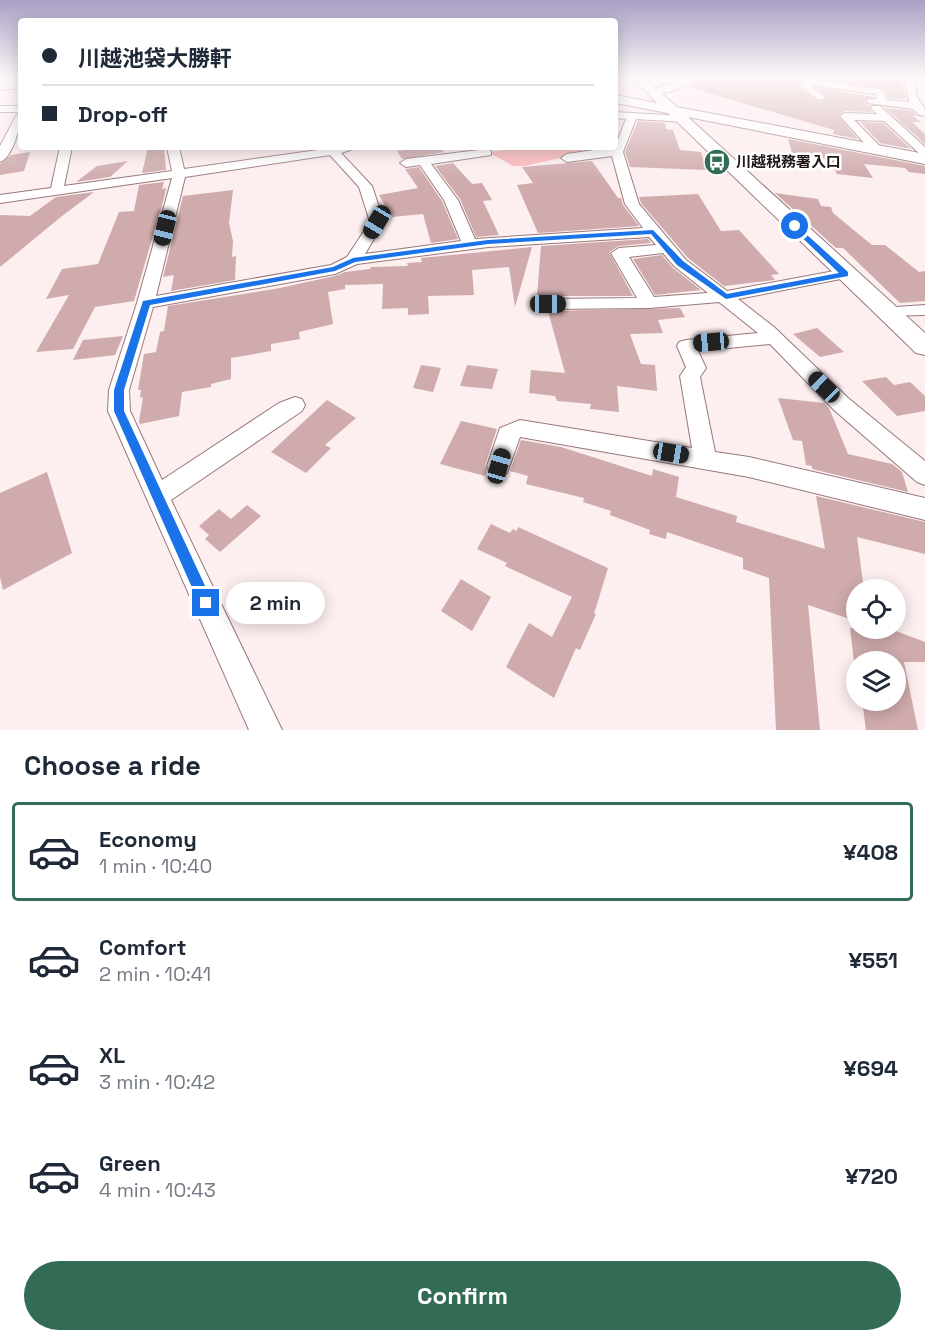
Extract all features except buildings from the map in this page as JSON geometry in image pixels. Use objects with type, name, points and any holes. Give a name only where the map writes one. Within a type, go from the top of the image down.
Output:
[{"type":"main road","points":[[666,112],[925,159]]},
{"type":"main road","points":[[675,112],[925,347]]},
{"type":"street","points":[[878,112],[925,153]]},
{"type":"street","points":[[618,147],[624,115],[678,115]]},
{"type":"street","points":[[873,149],[872,144],[845,116],[886,118]]},
{"type":"street","points":[[0,158],[18,124]]},
{"type":"street","points":[[0,133],[15,131]]},
{"type":"street","points":[[57,190],[65,150]]},
{"type":"street","points":[[174,150],[178,173],[146,303],[119,390],[119,411],[266,730]]},
{"type":"street","points":[[0,199],[326,150]]},
{"type":"street","points":[[333,150],[368,188],[377,222],[353,260]]},
{"type":"street","points":[[406,163],[460,151],[487,153]]},
{"type":"street","points":[[567,158],[617,152],[632,204],[680,263],[726,296],[774,337],[841,404],[925,475]]},
{"type":"street","points":[[423,161],[451,200],[470,244]]},
{"type":"street","points":[[146,303],[335,269],[353,260],[470,244],[653,232]]},
{"type":"street","points":[[649,303],[619,253],[667,248]]},
{"type":"street","points":[[548,304],[649,303],[726,296],[845,274]]},
{"type":"street","points":[[887,312],[925,310]]},
{"type":"street","points":[[705,459],[690,376],[696,368],[686,346],[774,337]]},
{"type":"street","points":[[157,496],[295,405]]},
{"type":"street","points":[[499,466],[508,434],[520,428],[705,459],[925,509]]},
{"type":"shaded area","points":[[506,150],[591,151],[525,166],[513,166],[488,152]]},
{"type":"place","name":"川越税務署入口","points":[[717,162]]},
{"type":"route","points":[[206,603],[119,411],[119,390],[146,303],[242,288],[340,268],[353,260],[488,242],[653,232],[680,263],[726,296],[845,274],[795,226]]}]
